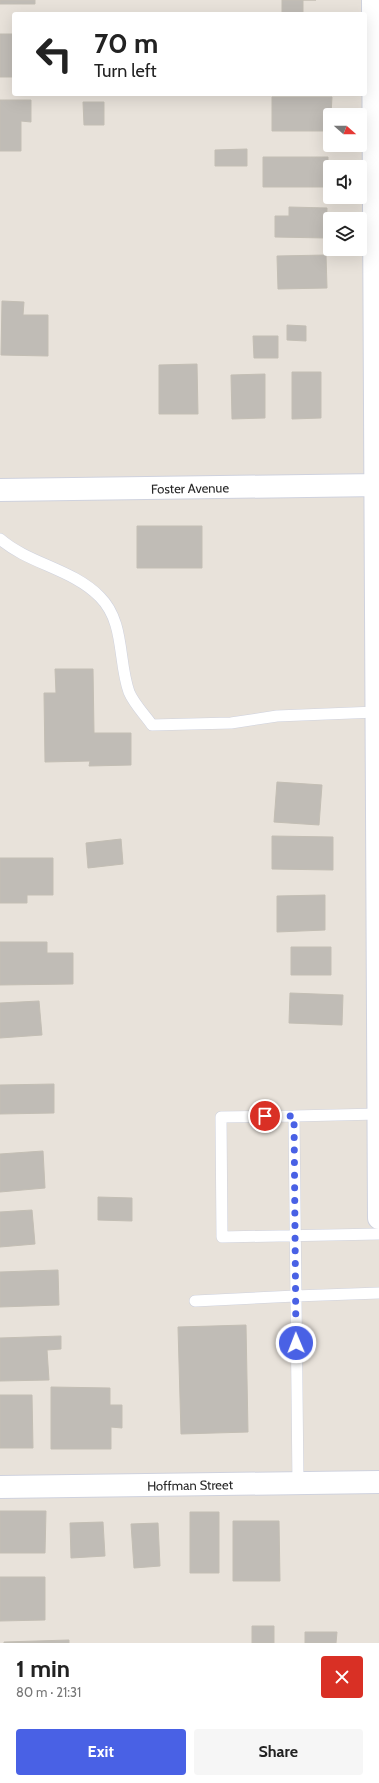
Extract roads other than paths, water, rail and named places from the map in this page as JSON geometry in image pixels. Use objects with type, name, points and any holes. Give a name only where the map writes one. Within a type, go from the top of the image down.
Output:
[{"type":"street","points":[[373,0],[377,486],[376,712],[379,1218]]},
{"type":"street","name":"Foster Avenue","points":[[0,490],[377,486]]},
{"type":"street","name":"Hoffman Street","points":[[0,1487],[379,1482]]},
{"type":"lane","points":[[0,539],[11,548],[82,582],[101,598],[116,623],[130,693],[152,725],[231,723],[277,716],[376,712]]},
{"type":"lane","points":[[378,1114],[221,1117],[222,1237],[379,1234]]},
{"type":"lane","points":[[294,1116],[294,1236],[298,1483]]},
{"type":"lane","points":[[195,1301],[379,1293]]}]
